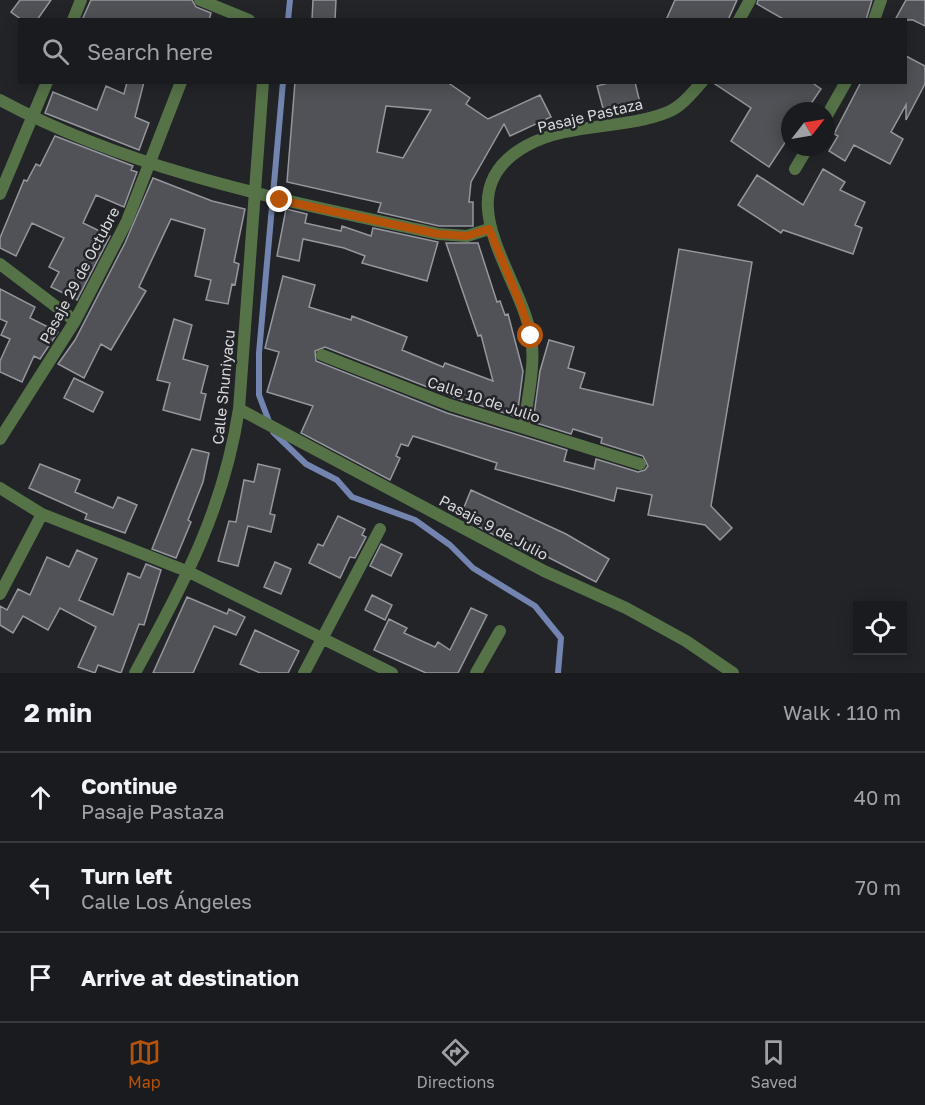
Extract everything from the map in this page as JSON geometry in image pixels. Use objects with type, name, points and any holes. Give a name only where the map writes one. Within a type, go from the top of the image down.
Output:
[{"type":"street","points":[[74,18],[81,0]]},
{"type":"street","points":[[200,0],[244,18]]},
{"type":"street","points":[[740,18],[750,0]]},
{"type":"street","points":[[875,18],[881,0]]},
{"type":"street","points":[[0,194],[46,84]]},
{"type":"street","name":"Pasaje 29 de Octubre","points":[[0,439],[75,321],[127,221],[180,84]]},
{"type":"street","name":"Calle Shuniyacu","points":[[135,673],[189,572],[218,501],[232,450],[239,409],[263,84]]},
{"type":"street","name":"Pasaje Pastaza","points":[[524,428],[532,358],[531,336],[520,303],[489,229],[488,198],[493,178],[508,158],[528,145],[564,134],[669,112],[684,102],[700,84]]},
{"type":"street","points":[[835,102],[845,84]]},
{"type":"street","points":[[0,100],[84,140],[254,194],[438,234],[467,236],[489,229]]},
{"type":"street","points":[[795,169],[803,156]]},
{"type":"street","points":[[0,264],[75,321]]},
{"type":"street","name":"Calle 10 de Julio","points":[[322,355],[450,405],[640,464]]},
{"type":"street","name":"Pasaje 9 de Julio","points":[[239,409],[544,571],[626,608],[686,641],[733,673]]},
{"type":"street","points":[[0,488],[42,514],[189,572],[392,673]]},
{"type":"street","points":[[0,594],[42,514]]},
{"type":"street","points":[[304,673],[380,528]]},
{"type":"street","points":[[476,673],[500,632]]},
{"type":"building","points":[[20,0],[51,0],[38,18],[19,18],[11,12]]},
{"type":"building","points":[[91,0],[192,0],[196,7],[211,13],[210,18],[83,18]]},
{"type":"building","points":[[313,0],[336,0],[335,18],[312,18]]},
{"type":"building","points":[[675,0],[737,0],[729,18],[667,18]]},
{"type":"building","points":[[758,0],[872,0],[867,18],[782,18],[757,4]]},
{"type":"building","points":[[906,0],[925,0],[925,26],[913,20],[907,20],[907,18],[896,18]]},
{"type":"building","points":[[907,57],[925,66],[925,84],[906,120],[906,105],[891,132],[903,139],[890,164],[854,145],[845,161],[835,155],[835,141],[838,136],[835,132],[860,84],[907,84]]},
{"type":"building","points":[[126,84],[143,84],[135,117],[149,123],[139,150],[45,113],[53,92],[97,110],[106,86],[124,94]]},
{"type":"building","points":[[295,84],[450,84],[470,98],[466,104],[488,119],[540,95],[551,117],[510,136],[504,124],[471,182],[469,202],[473,202],[473,226],[439,226],[378,212],[381,203],[287,182]],"holes":[[[386,106],[431,110],[403,158],[377,152]]]},
{"type":"building","points":[[635,84],[640,103],[604,112],[597,86]]},
{"type":"building","points":[[715,84],[814,84],[821,89],[812,102],[781,102],[781,149],[769,167],[731,141],[751,108]]},
{"type":"building","points":[[55,136],[133,166],[131,170],[137,172],[124,207],[96,195],[83,223],[110,236],[77,300],[51,287],[59,272],[49,267],[64,238],[32,223],[16,256],[0,248],[0,238],[24,180],[27,181],[36,164],[40,166]]},
{"type":"building","points":[[823,169],[845,182],[840,190],[865,202],[855,225],[862,228],[853,254],[783,230],[781,233],[738,205],[757,175],[803,205]]},
{"type":"building","points":[[153,178],[212,201],[245,209],[234,262],[239,264],[235,285],[232,284],[228,304],[206,300],[211,280],[195,276],[205,229],[171,219],[139,287],[146,291],[111,350],[101,344],[84,378],[58,364],[75,340],[125,243]]},
{"type":"building","points":[[286,209],[307,214],[305,223],[341,231],[342,226],[371,236],[373,228],[438,242],[427,281],[362,263],[365,256],[344,248],[303,239],[299,261],[277,256]]},
{"type":"building","points":[[446,243],[478,243],[497,302],[500,301],[505,315],[508,314],[523,371],[517,417],[453,397],[325,347],[315,351],[316,361],[447,413],[567,450],[564,461],[594,469],[596,459],[638,472],[645,470],[648,466],[643,456],[601,443],[602,438],[573,429],[571,434],[533,422],[540,371],[549,340],[574,347],[568,368],[585,373],[580,388],[653,405],[679,249],[752,262],[711,506],[732,528],[720,540],[705,525],[648,515],[652,495],[617,488],[614,501],[495,469],[497,463],[413,436],[408,446],[401,444],[396,456],[400,458],[390,480],[301,433],[313,406],[267,392],[279,352],[265,348],[283,276],[315,285],[309,307],[351,320],[352,316],[407,337],[402,350],[443,367],[445,363],[493,381],[481,335],[478,336]]},
{"type":"building","points":[[0,289],[35,307],[30,318],[58,332],[40,359],[34,356],[22,382],[0,372],[0,361],[10,339],[1,335],[7,322],[0,319]]},
{"type":"building","points":[[174,319],[192,325],[183,359],[208,366],[201,393],[206,394],[200,420],[163,410],[170,383],[157,380]]},
{"type":"building","points":[[74,378],[103,392],[93,412],[64,398]]},
{"type":"building","points":[[192,449],[209,453],[203,482],[188,520],[191,522],[176,558],[152,549]]},
{"type":"building","points":[[40,464],[80,480],[75,492],[113,508],[118,497],[137,505],[125,533],[85,519],[87,514],[29,488]]},
{"type":"building","points":[[258,464],[280,469],[270,514],[275,515],[271,532],[248,526],[238,566],[218,561],[229,521],[236,522],[244,480],[254,482]]},
{"type":"building","points":[[471,490],[566,534],[609,559],[596,582],[540,553],[538,558],[460,517]]},
{"type":"building","points":[[338,516],[365,529],[362,535],[366,537],[355,558],[350,557],[340,578],[309,563],[318,544],[323,546]]},
{"type":"building","points":[[381,544],[402,554],[391,576],[370,566]]},
{"type":"building","points":[[77,550],[97,559],[79,600],[113,615],[128,573],[140,578],[146,564],[161,570],[144,625],[139,624],[121,673],[98,665],[95,673],[78,667],[96,627],[60,608],[48,630],[23,616],[13,633],[0,625],[0,606],[7,610],[18,589],[30,595],[47,557],[69,567]]},
{"type":"building","points":[[275,562],[291,569],[281,594],[264,587]]},
{"type":"building","points":[[372,595],[392,605],[385,620],[365,610]]},
{"type":"building","points":[[187,597],[227,614],[229,609],[245,617],[236,635],[214,626],[193,673],[153,673]]},
{"type":"building","points":[[471,608],[487,615],[458,673],[426,673],[374,650],[389,619],[407,628],[404,633],[435,647],[438,642],[450,650]]},
{"type":"building","points":[[255,630],[299,651],[288,673],[260,673],[240,664]]},
{"type":"waterway","points":[[288,18],[290,0]]},
{"type":"waterway","points":[[283,84],[259,353],[259,395],[273,432],[306,464],[337,480],[352,497],[415,520],[450,545],[473,568],[535,606],[561,638],[558,673]]},
{"type":"route","points":[[280,200],[438,234],[467,236],[489,229],[520,303],[531,336]]}]
